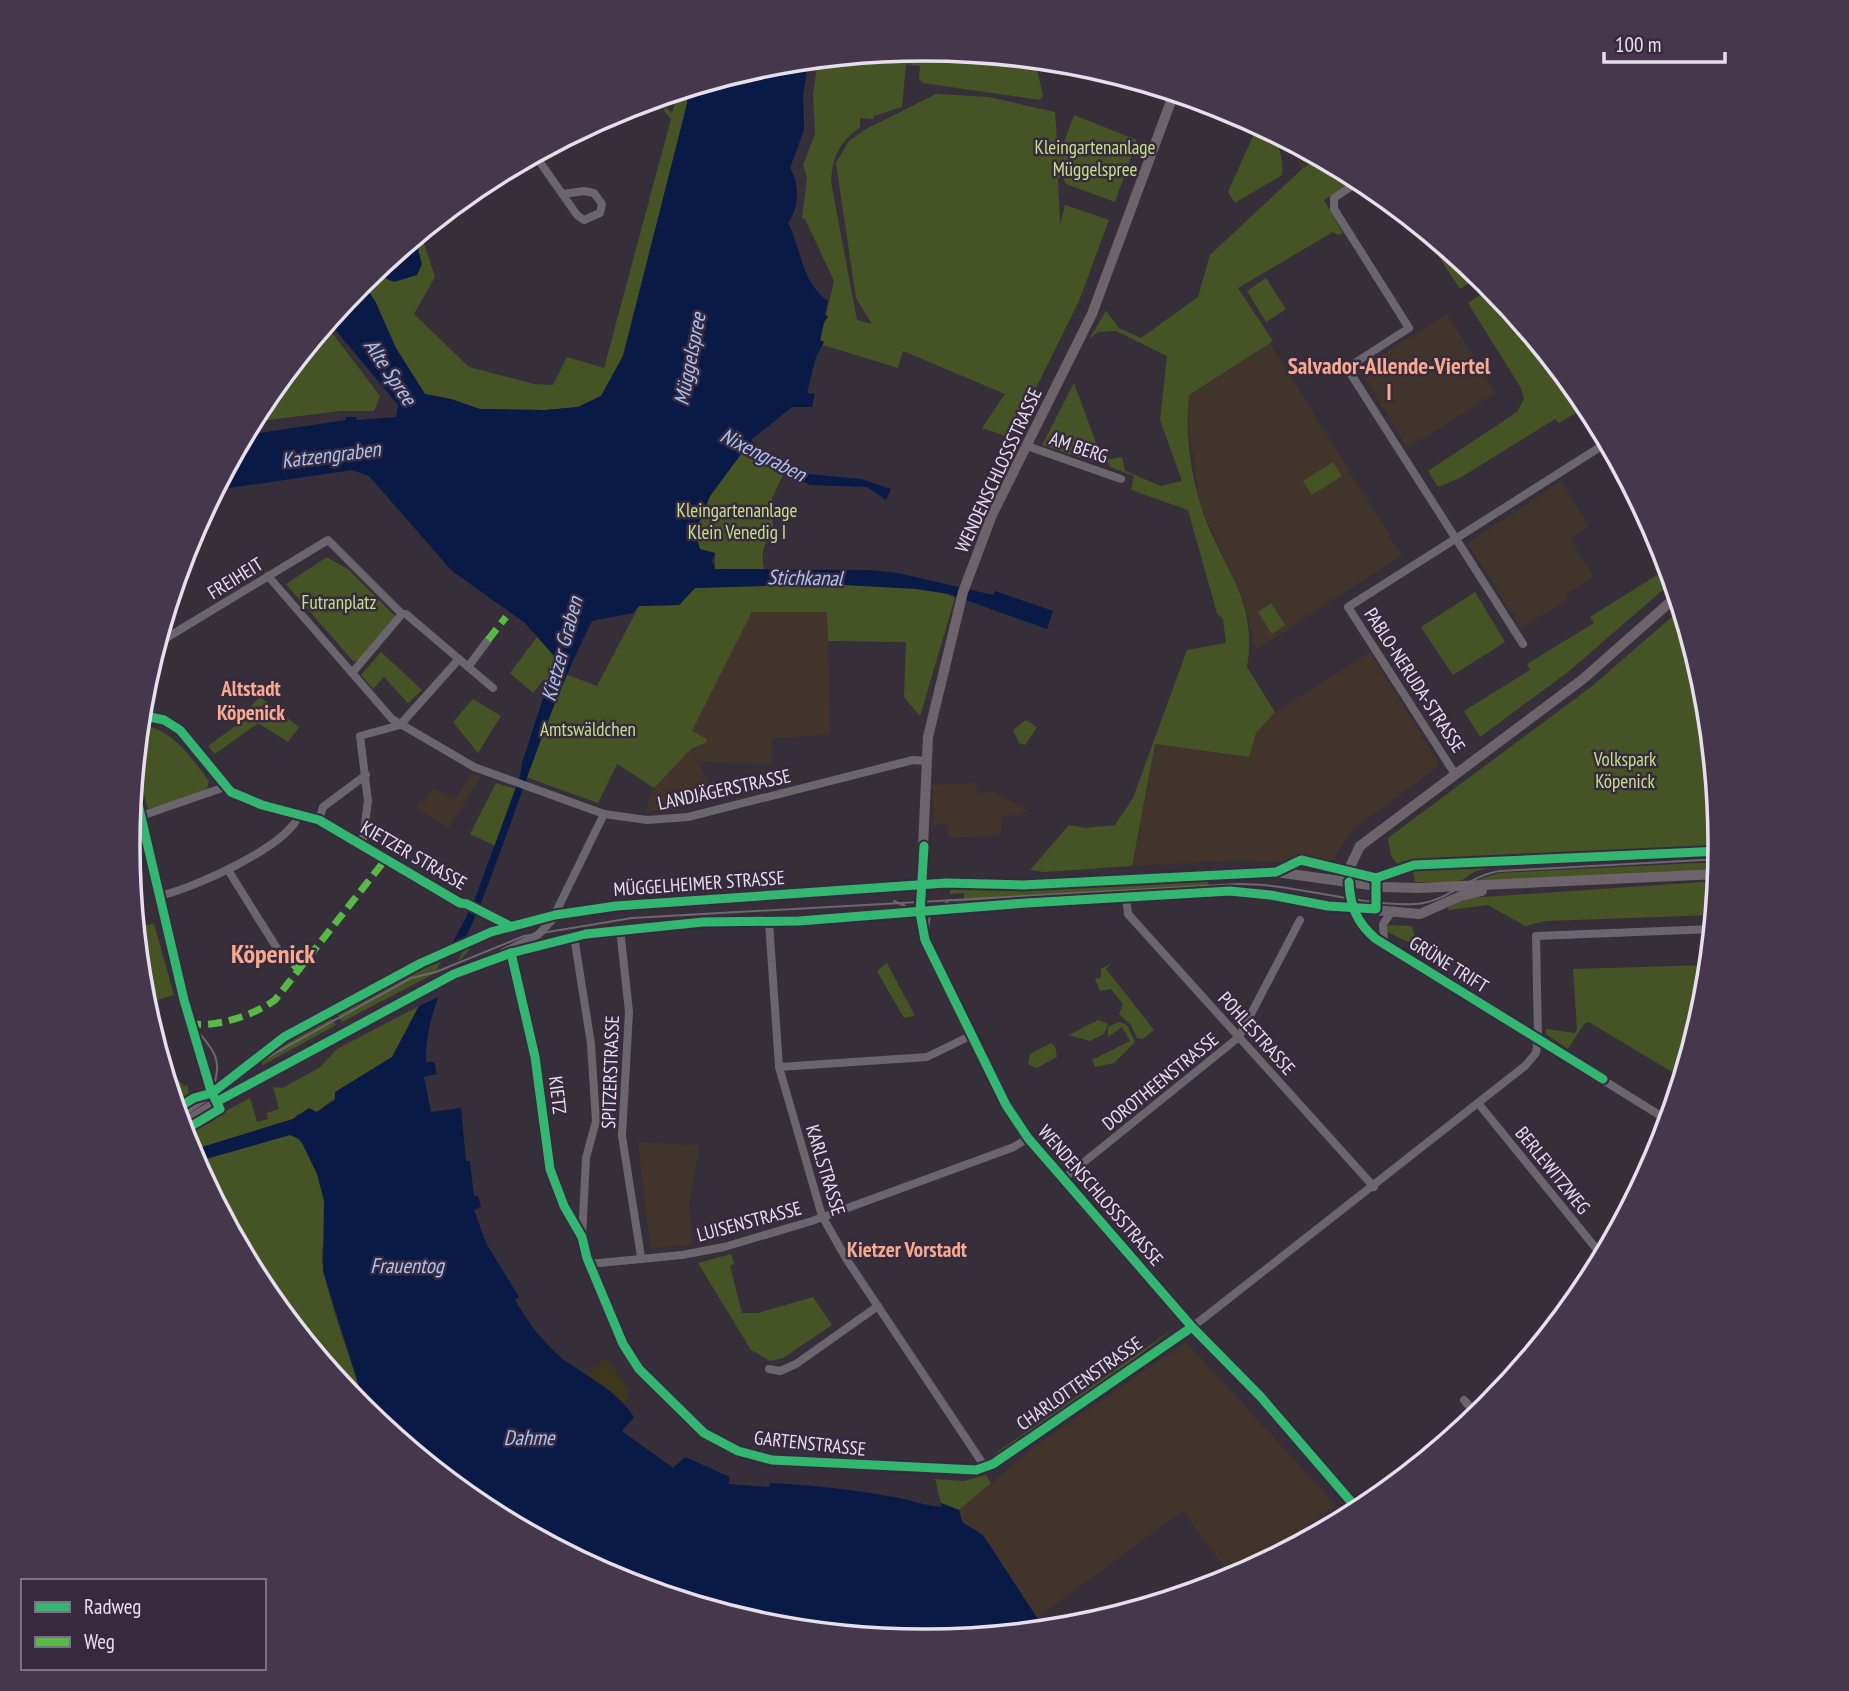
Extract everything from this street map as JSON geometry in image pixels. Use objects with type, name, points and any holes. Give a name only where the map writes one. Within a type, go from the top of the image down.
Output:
[{"type":"main road","name":"WENDENSCHLOSSSTRASSE","points":[[920,912],[926,761],[934,705],[970,572],[992,514],[1097,302],[1171,101]]},
{"type":"main road","name":"PABLO-NERUDA-STRASSE","points":[[1349,882],[1350,867],[1360,846],[1583,679],[1670,602]]},
{"type":"main road","name":"MÜGGELHEIMER STRASSE","points":[[186,1109],[226,1083],[284,1037],[446,950],[510,926],[555,915],[616,906],[922,885],[1023,885],[1276,872],[1377,887],[1419,888],[1573,881]]},
{"type":"main road","points":[[1573,881],[1708,874]]},
{"type":"main road","name":"MÜGGELHEIMER STRASSE","points":[[190,1119],[227,1096],[454,974],[499,956],[574,936],[703,922],[769,922],[1240,891],[1391,913],[1420,914],[1472,893],[1556,888],[1573,881]]},
{"type":"main road","points":[[1349,882],[1352,908]]},
{"type":"street","points":[[540,162],[563,194],[584,220],[600,213],[601,204],[594,193],[584,191],[563,194]]},
{"type":"street","points":[[1350,187],[1334,198],[1334,209],[1409,328],[1347,368],[1523,644]]},
{"type":"street","name":"AM BERG","points":[[1027,446],[1121,479]]},
{"type":"street","name":"PABLO-NERUDA-STRASSE","points":[[1455,774],[1348,607],[1600,447]]},
{"type":"street","name":"FREIHEIT","points":[[169,636],[328,540],[401,610],[402,614]]},
{"type":"street","name":"LANDJÄGERSTRASSE","points":[[268,576],[386,714],[400,725],[452,756],[604,814],[647,820],[688,817],[913,760],[926,761]]},
{"type":"street","points":[[352,673],[402,614],[406,614],[490,685]]},
{"type":"street","points":[[468,667],[488,640]]},
{"type":"street","points":[[362,846],[368,804],[360,736],[400,725],[459,659]]},
{"type":"street","points":[[141,816],[225,787],[177,727],[151,717]]},
{"type":"street","points":[[319,820],[323,808],[366,775]]},
{"type":"street","name":"KIETZER STRASSE","points":[[225,787],[242,797],[319,820],[459,903],[510,926]]},
{"type":"street","points":[[555,915],[604,814]]},
{"type":"street","points":[[141,817],[159,896],[185,890],[228,870],[290,831],[299,816]]},
{"type":"street","points":[[228,870],[278,950]]},
{"type":"street","name":"POHLESTRASSE","points":[[1126,897],[1128,914],[1374,1187]]},
{"type":"street","name":"GRÜNE TRIFT","points":[[1352,908],[1362,926],[1384,944],[1660,1116]]},
{"type":"street","name":"WENDENSCHLOSSSTRASSE","points":[[920,912],[925,940],[1006,1105],[1028,1138],[1192,1327],[1259,1396],[1352,1503]]},
{"type":"street","name":"GRÜNE TRIFT","points":[[1384,944],[1381,934],[1391,913]]},
{"type":"street","name":"MÜGGELHEIMER STRASSE","points":[[499,956],[508,947],[538,935],[555,915]]},
{"type":"street","name":"DOROTHEENSTRASSE","points":[[1063,1179],[1240,1037],[1300,920]]},
{"type":"street","name":"KARLSTRASSE","points":[[769,922],[779,1067],[821,1216],[985,1467]]},
{"type":"street","name":"SPITZERSTRASSE","points":[[620,929],[629,1012],[622,1136],[641,1257]]},
{"type":"street","points":[[1538,1039],[1536,936],[1704,929]]},
{"type":"street","name":"GARTENSTRASSE","points":[[574,936],[591,1044],[596,1121],[586,1158],[582,1237],[589,1264],[631,1359],[704,1433],[723,1445],[750,1456],[772,1460],[909,1468],[976,1470],[985,1467]]},
{"type":"street","name":"KIETZ","points":[[510,953],[533,1045],[550,1169],[564,1206],[582,1237]]},
{"type":"street","points":[[779,1067],[927,1056],[972,1035]]},
{"type":"street","name":"CHARLOTTENSTRASSE","points":[[985,1467],[1192,1327],[1374,1187],[1530,1062],[1536,1053],[1538,1039]]},
{"type":"street","name":"BERLEWITZWEG","points":[[1478,1104],[1597,1249]]},
{"type":"street","name":"LUISENSTRASSE","points":[[589,1264],[710,1250],[821,1216],[1014,1147],[1028,1138]]},
{"type":"street","points":[[769,1370],[780,1371],[796,1364],[878,1306]]},
{"type":"street","points":[[1464,1400],[1471,1408]]},
{"type":"shaded area","points":[[1293,153],[1312,163],[1303,169]]},
{"type":"shaded area","points":[[1447,314],[1496,393],[1408,448],[1360,371]]},
{"type":"shaded area","points":[[1270,343],[1402,555],[1256,650],[1244,601],[1200,504],[1187,416],[1188,396]]},
{"type":"shaded area","points":[[1561,481],[1589,526],[1570,539],[1594,577],[1566,594],[1568,600],[1521,628],[1468,543]]},
{"type":"shaded area","points":[[752,612],[828,612],[830,734],[773,739],[771,764],[698,762],[692,750],[706,743],[692,731]]},
{"type":"shaded area","points":[[1370,652],[1440,765],[1351,831],[1331,863],[1231,861],[1132,866],[1155,744],[1248,757],[1255,733],[1275,712]]},
{"type":"shaded area","points":[[691,748],[716,799],[644,813],[654,788]]},
{"type":"shaded area","points":[[471,774],[481,777],[449,828],[416,808],[421,800],[425,802],[433,788],[455,800]]},
{"type":"shaded area","points":[[976,783],[977,793],[994,792],[1028,810],[1021,815],[1002,815],[1001,835],[948,838],[947,824],[933,825],[933,785]]},
{"type":"shaded area","points":[[638,1142],[700,1145],[689,1202],[693,1245],[650,1248]]},
{"type":"shaded area","points":[[1186,1342],[1336,1505],[1285,1542],[1226,1570],[1183,1511],[1037,1618],[983,1536],[962,1522],[959,1510],[1034,1447]]},
{"type":"green space","name":"Kleingartenanlage Müggelspree","points":[[925,61],[1037,70],[1043,96],[1040,100],[923,83],[919,79],[920,66],[906,64],[902,107],[874,116],[873,119],[860,118],[860,127],[838,150],[831,182],[857,320],[872,324],[856,298],[836,163],[849,141],[866,129],[936,94],[989,97],[1055,112],[1057,140],[1064,142],[1074,115],[1137,140],[1115,202],[1066,184],[1063,178],[1058,178],[1060,225],[1065,205],[1109,220],[1079,301],[1011,438],[982,428],[1005,394],[903,351],[898,368],[823,345],[820,341],[834,281],[805,219],[802,218],[807,178],[803,165],[815,134],[813,95],[817,69],[822,68]]},
{"type":"green space","points":[[687,98],[623,356],[601,396],[578,407],[545,410],[480,409],[425,394],[396,348],[369,292],[424,242],[435,277],[414,314],[469,367],[534,384],[553,385],[567,357],[604,368],[671,119],[664,111],[665,107],[672,113],[675,102]]},
{"type":"green space","points":[[1254,134],[1278,145],[1282,160],[1282,175],[1235,203],[1228,192]]},
{"type":"green space","points":[[1311,163],[1347,185],[1324,200],[1343,233],[1338,235],[1333,232],[1238,288],[1273,341],[1189,395],[1188,409],[1189,450],[1200,503],[1235,581],[1247,620],[1247,667],[1275,712],[1256,733],[1249,757],[1155,744],[1132,866],[1044,872],[1030,870],[1069,825],[1085,828],[1115,825],[1133,798],[1187,650],[1226,643],[1223,619],[1217,613],[1188,510],[1131,490],[1134,476],[1110,467],[1106,460],[1122,457],[1125,471],[1161,486],[1182,481],[1160,420],[1167,356],[1116,331],[1098,332],[1089,339],[1106,311],[1119,328],[1141,338],[1198,297],[1210,255]]},
{"type":"green space","points":[[1434,249],[1470,282],[1460,289]]},
{"type":"green space","points":[[1266,278],[1286,309],[1266,322],[1247,291]]},
{"type":"green space","points":[[1482,294],[1547,368],[1578,412],[1559,423],[1555,419],[1460,478],[1438,487],[1428,471],[1517,412],[1524,399],[1521,388],[1468,303]]},
{"type":"green space","points":[[332,332],[380,396],[374,411],[340,411],[266,420],[302,368]]},
{"type":"green space","points":[[1074,383],[1099,451],[1093,462],[1042,445]]},
{"type":"green space","name":"Kleingartenanlage Klein Venedig I","points":[[747,446],[762,462],[784,473],[772,498],[773,533],[764,550],[764,569],[715,569],[715,553],[700,550],[695,533],[710,496]]},
{"type":"green space","points":[[1333,462],[1342,476],[1312,495],[1303,481]]},
{"type":"green space","name":"Futranplatz","points":[[327,557],[349,570],[396,617],[358,661],[353,661],[286,584]]},
{"type":"green space","points":[[1657,575],[1665,588],[1568,672],[1480,737],[1464,711],[1530,670],[1527,664],[1594,623],[1590,617]]},
{"type":"green space","name":"Amtswäldchen","points":[[825,584],[912,588],[945,593],[955,598],[920,716],[904,697],[906,642],[828,641],[827,612],[752,612],[692,731],[707,739],[706,743],[691,749],[654,788],[617,764],[598,803],[526,777],[565,674],[597,686],[639,606],[679,605],[695,588]]},
{"type":"green space","points":[[1475,592],[1505,642],[1453,675],[1421,627]]},
{"type":"green space","points":[[1271,603],[1285,625],[1272,634],[1258,612]]},
{"type":"green space","name":"Volkspark Köpenick","points":[[1674,615],[1694,693],[1702,743],[1709,852],[1500,864],[1474,872],[1459,882],[1415,882],[1412,867],[1400,867],[1391,856],[1388,838],[1591,687]]},
{"type":"green space","points":[[537,637],[557,658],[549,682],[544,679],[533,693],[510,673]]},
{"type":"green space","points":[[381,652],[422,690],[408,703],[384,677],[373,689],[361,675]]},
{"type":"green space","points":[[260,697],[299,727],[288,742],[258,723],[215,754],[208,746],[248,717],[244,713]]},
{"type":"green space","points":[[473,699],[501,716],[478,753],[453,722]]},
{"type":"green space","points":[[1026,720],[1037,727],[1025,745],[1019,743],[1013,730]]},
{"type":"green space","points":[[150,726],[180,745],[209,781],[206,791],[148,809],[143,789]]},
{"type":"green space","points":[[496,783],[516,789],[496,846],[470,834]]},
{"type":"green space","points":[[1708,863],[1708,870],[1474,881],[1499,873]]},
{"type":"green space","points":[[1208,879],[1209,889],[951,907],[951,902],[964,900],[964,893],[950,894],[950,889],[1006,890]]},
{"type":"green space","points":[[1708,882],[1705,915],[1546,921],[1525,926],[1488,905],[1448,910],[1448,907],[1469,898]]},
{"type":"green space","points":[[154,924],[174,995],[156,1001],[147,948],[145,925]]},
{"type":"green space","points":[[1388,925],[1412,926],[1417,946],[1385,931]]},
{"type":"green space","points":[[476,943],[460,960],[342,1022],[337,1014],[424,967]]},
{"type":"green space","points":[[887,963],[915,1016],[904,1018],[877,971]]},
{"type":"green space","points":[[1112,963],[1106,969],[1154,1030],[1143,1039],[1137,1038],[1131,1025],[1119,1014],[1123,1004],[1111,989],[1100,991],[1095,979],[1101,978],[1101,969]]},
{"type":"green space","points":[[1699,965],[1694,998],[1674,1073],[1589,1022],[1584,1024],[1568,1049],[1546,1034],[1546,1029],[1575,1033],[1577,1029],[1573,969]]},
{"type":"green space","points":[[419,1006],[392,1057],[316,1112],[298,1114],[293,1119],[201,1147],[194,1129],[250,1098],[257,1122],[268,1119],[267,1113],[279,1109],[273,1087],[282,1088],[319,1068],[337,1049]]},
{"type":"green space","points":[[331,1017],[336,1025],[263,1065],[260,1060]]},
{"type":"green space","points":[[1098,1020],[1108,1024],[1104,1034],[1090,1041],[1069,1035]]},
{"type":"green space","points":[[1119,1022],[1127,1025],[1135,1042],[1114,1063],[1095,1067],[1092,1060],[1130,1041],[1122,1027],[1108,1037],[1108,1027]]},
{"type":"green space","points":[[1051,1043],[1055,1046],[1057,1057],[1037,1068],[1028,1064],[1030,1054]]},
{"type":"green space","points":[[176,1077],[184,1086],[187,1085],[190,1096],[183,1100]]},
{"type":"green space","points":[[290,1135],[307,1149],[318,1172],[324,1198],[326,1220],[322,1262],[326,1283],[358,1388],[302,1323],[272,1281],[245,1238],[206,1159]]},
{"type":"green space","points":[[731,1254],[734,1264],[730,1266],[742,1313],[758,1313],[813,1297],[832,1325],[783,1358],[770,1361],[751,1350],[698,1263]]},
{"type":"green space","points":[[1176,1327],[1064,1414],[997,1455],[996,1453]]},
{"type":"green space","points":[[986,1475],[991,1483],[959,1510],[941,1503],[935,1479],[964,1481]]},
{"type":"sand","points":[[606,1358],[629,1391],[625,1404],[605,1386],[586,1376]]},
{"type":"water","points":[[807,70],[803,95],[804,130],[790,168],[797,189],[796,204],[788,223],[812,285],[828,301],[825,314],[828,317],[824,322],[820,340],[824,342],[816,357],[807,393],[815,394],[812,407],[792,407],[751,440],[765,452],[808,474],[861,479],[891,489],[886,500],[867,487],[810,485],[762,462],[747,446],[710,496],[695,533],[700,549],[715,553],[712,561],[715,569],[870,570],[898,573],[993,595],[995,591],[1053,611],[1047,629],[949,594],[916,589],[825,584],[695,588],[679,605],[639,606],[633,613],[592,621],[546,725],[481,903],[437,1000],[427,1041],[426,1062],[434,1062],[437,1074],[424,1077],[431,1112],[461,1108],[466,1161],[470,1161],[474,1196],[478,1196],[481,1207],[474,1210],[486,1243],[519,1297],[515,1300],[536,1332],[563,1359],[619,1399],[634,1417],[622,1431],[673,1468],[685,1457],[730,1477],[728,1484],[769,1487],[770,1483],[834,1488],[941,1507],[941,1503],[959,1510],[962,1522],[983,1535],[1039,1621],[925,1630],[822,1623],[772,1615],[672,1588],[624,1570],[532,1525],[447,1468],[407,1435],[358,1387],[323,1271],[324,1201],[317,1174],[300,1139],[290,1135],[206,1159],[201,1147],[293,1119],[309,1108],[317,1112],[335,1100],[335,1092],[392,1057],[473,904],[520,776],[556,658],[525,623],[452,571],[369,476],[352,470],[227,488],[257,433],[346,420],[346,417],[356,417],[357,420],[396,417],[398,405],[334,329],[369,292],[396,348],[425,394],[480,409],[545,410],[578,407],[601,396],[623,356],[687,98],[722,88]]},
{"type":"water","points":[[418,247],[422,264],[417,275],[394,282],[384,278]]},
{"type":"pier","points":[[470,935],[443,995],[419,1006],[450,943]]},
{"type":"tram line","points":[[151,717],[173,726],[184,735],[219,781],[242,797],[300,813],[341,830],[466,904]]},
{"type":"tram line","points":[[141,817],[187,1013],[210,1046],[217,1063],[213,1087]]},
{"type":"tram line","points":[[187,1110],[268,1057],[411,978],[436,972],[524,936],[632,918],[1240,884],[1373,902],[1416,904],[1438,899],[1489,873],[1500,871],[1708,860]]},
{"type":"tram line","points":[[927,938],[930,914],[950,900]]},
{"type":"tram line","points":[[894,901],[905,906],[915,916],[1010,1108],[1040,1152],[1354,1502]]},
{"type":"marked path","points":[[488,640],[506,617]]},
{"type":"marked path","points":[[190,1018],[195,1024],[226,1021],[248,1015],[275,1000],[385,860]]},
{"type":"marked path","points":[[278,950],[300,971]]},
{"type":"cycle path","points":[[151,717],[164,720],[180,730],[231,792],[262,805],[319,820],[460,903],[510,926]]},
{"type":"cycle path","points":[[141,817],[184,1000],[211,1091],[220,1109],[192,1125]]},
{"type":"cycle path","points":[[924,846],[920,913],[925,940],[1006,1105],[1028,1138],[1192,1327],[1260,1396],[1352,1503]]},
{"type":"cycle path","points":[[184,1104],[212,1093],[284,1037],[421,963],[491,932],[555,915],[616,906],[946,883],[1023,885],[1276,872],[1301,860],[1376,878],[1414,865],[1709,852]]},
{"type":"cycle path","points":[[218,1101],[454,974],[511,953],[586,934],[703,922],[799,921],[1026,903],[1230,891],[1328,906],[1376,909],[1376,878]]},
{"type":"cycle path","points":[[1349,882],[1356,914],[1376,939],[1603,1079]]},
{"type":"cycle path","points":[[511,953],[535,1057],[550,1169],[564,1206],[582,1237],[587,1258],[623,1344],[639,1369],[704,1433],[738,1451],[772,1460],[976,1470],[993,1464],[1192,1327]]},
{"type":"district","name":"Salvador-Allende-Viertel I","points":[[1389,379]]},
{"type":"district","name":"Altstadt Köpenick","points":[[251,701]]},
{"type":"district","name":"Köpenick","points":[[273,954]]},
{"type":"district","name":"Kietzer Vorstadt","points":[[907,1250]]},
{"type":"water label","name":"Müggelspree","points":[[690,359]]},
{"type":"water label","name":"Alte Spree","points":[[390,372]]},
{"type":"water label","name":"Katzengraben","points":[[331,455]]},
{"type":"water label","name":"Nixengraben","points":[[763,455]]},
{"type":"water label","name":"Stichkanal","points":[[805,578]]},
{"type":"water label","name":"Kietzer Graben","points":[[562,649]]},
{"type":"water label","name":"Frauentog","points":[[407,1266]]},
{"type":"water label","name":"Dahme","points":[[529,1438]]}]
